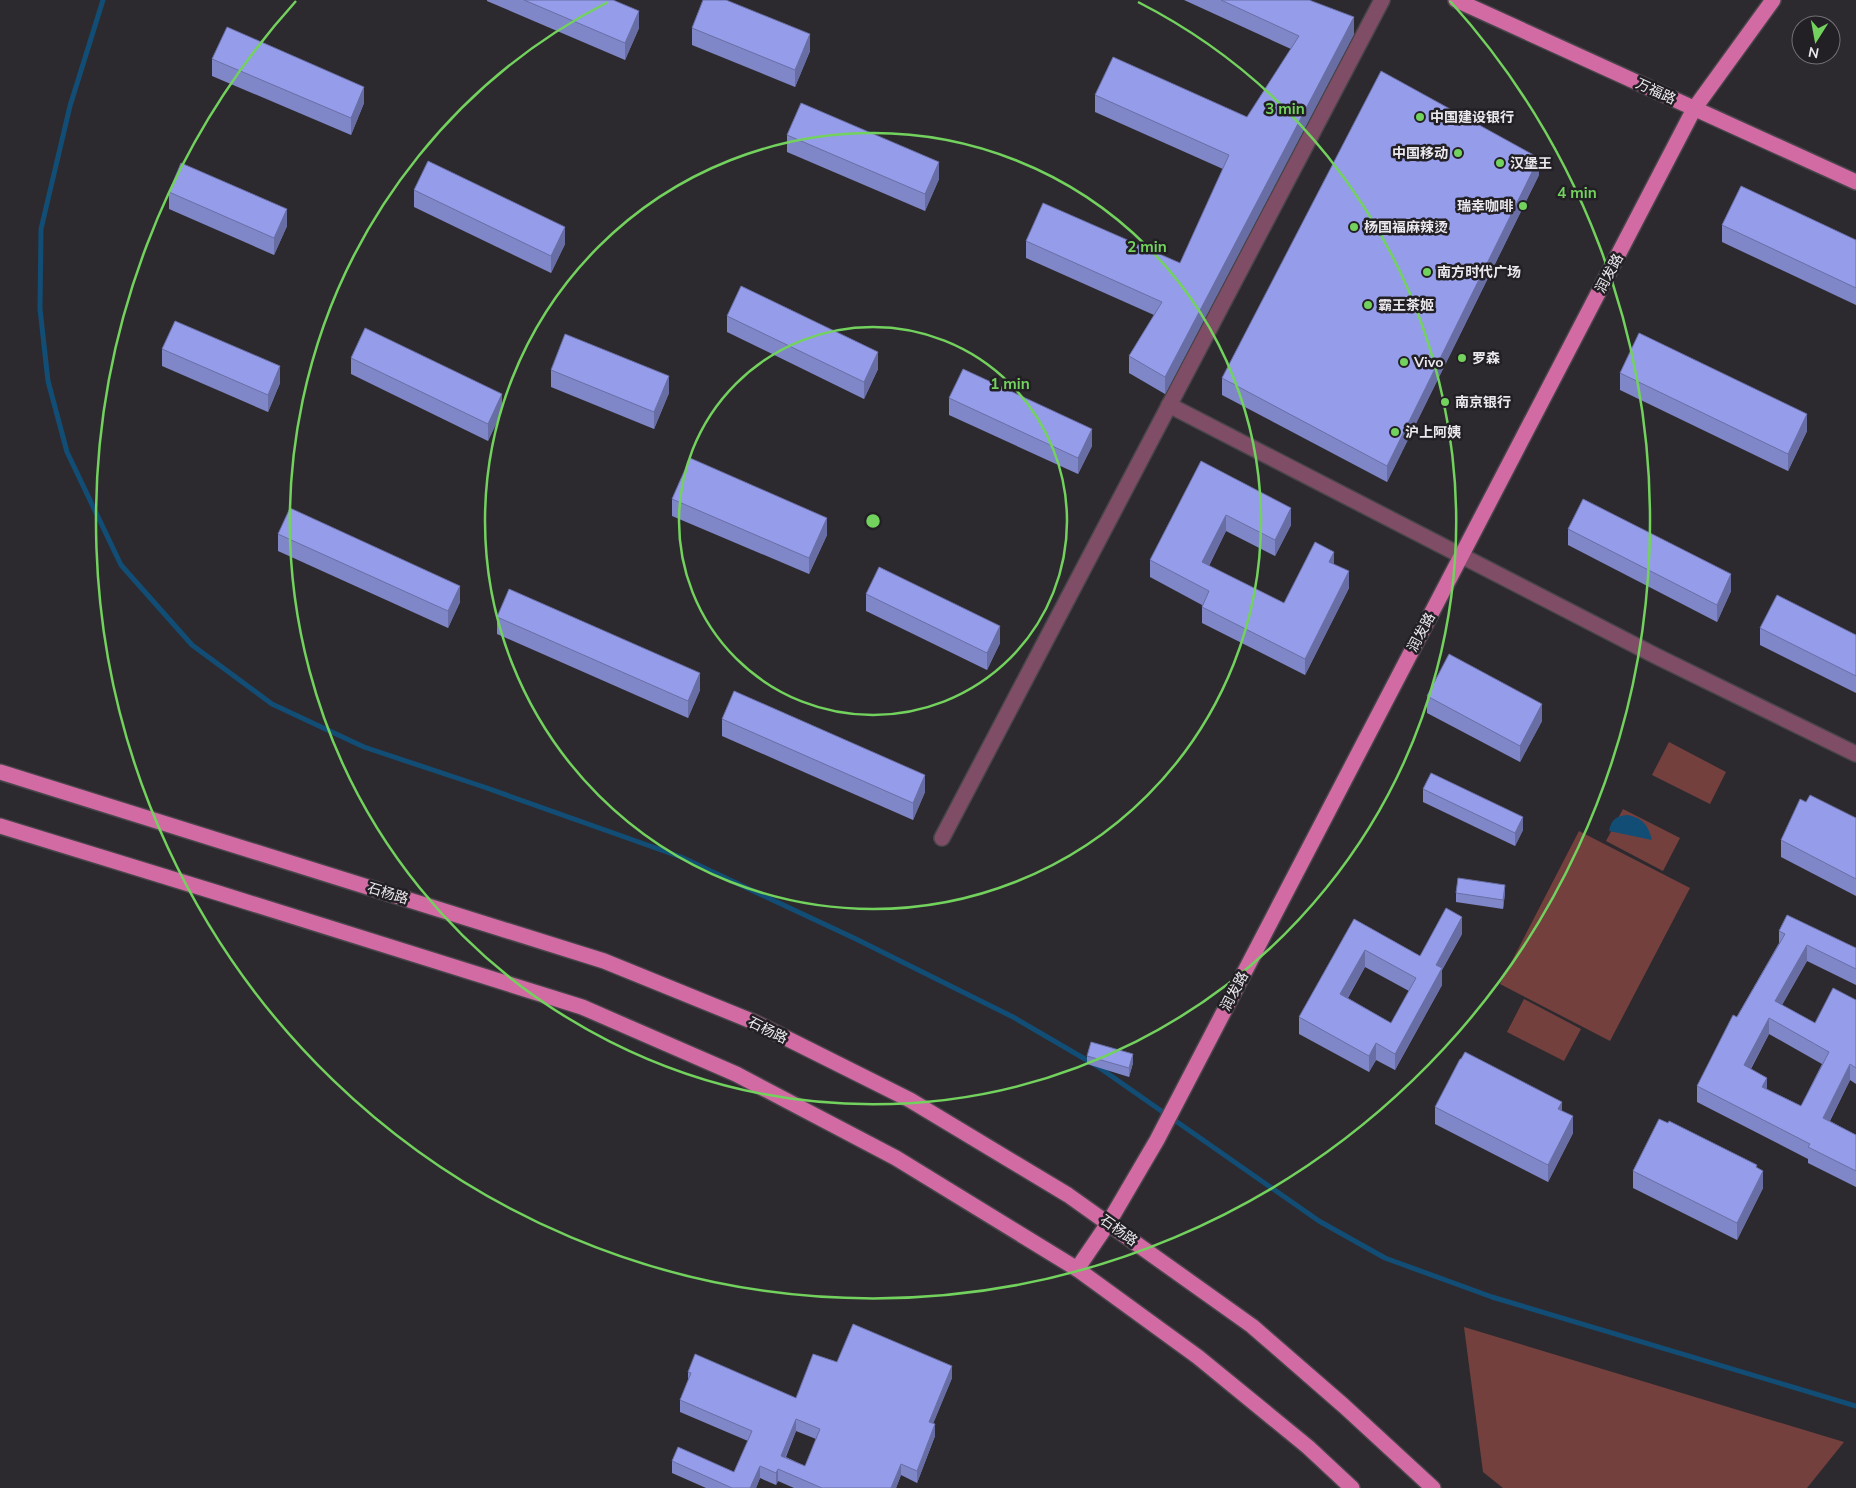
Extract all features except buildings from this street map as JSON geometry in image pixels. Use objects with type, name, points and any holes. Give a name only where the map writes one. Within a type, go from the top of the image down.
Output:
[{"type":"main road","name":"万福路","points":[[1456,0],[1856,182]]},
{"type":"main road","name":"润发路","points":[[1078,1269],[1157,1140],[1694,108],[1772,0]]},
{"type":"main road","name":"石杨路","points":[[0,772],[604,960],[754,1022],[910,1100],[1068,1195],[1108,1222],[1252,1326],[1344,1406],[1433,1488]]},
{"type":"main road","points":[[0,826],[582,1007],[736,1074],[896,1158],[1078,1269],[1198,1357],[1308,1447],[1352,1488]]},
{"type":"street","points":[[942,838],[1382,0]]},
{"type":"street","points":[[1169,406],[1656,656],[1856,754]]},
{"type":"shaded area","points":[[1669,742],[1726,772],[1710,804],[1652,775]]},
{"type":"shaded area","points":[[1623,809],[1680,838],[1663,871],[1606,841]]},
{"type":"shaded area","points":[[1579,831],[1690,888],[1610,1041],[1500,984]]},
{"type":"shaded area","points":[[1524,999],[1581,1029],[1564,1061],[1507,1032]]},
{"type":"shaded area","points":[[1464,1327],[1844,1442],[1807,1488],[1503,1488],[1483,1472]]},
{"type":"water","points":[[1627,815],[1637,818],[1644,823],[1649,830],[1652,840],[1609,831],[1615,819]]},
{"type":"waterway","points":[[103,0],[70,106],[41,229],[40,309],[48,381],[67,452],[121,565],[192,645],[272,704],[364,747],[484,787],[681,857],[856,939],[1013,1017],[1097,1066],[1319,1221],[1385,1258],[1492,1297],[1856,1406]]},
{"type":"place","name":"中国建设银行","points":[[1420,117]]},
{"type":"place","name":"中国移动","points":[[1458,153]]},
{"type":"place","name":"汉堡王","points":[[1500,163]]},
{"type":"place","name":"瑞幸咖啡","points":[[1523,206]]},
{"type":"place","name":"杨国福麻辣烫","points":[[1354,227]]},
{"type":"place","name":"南方时代广场","points":[[1427,272]]},
{"type":"place","name":"霸王茶姬","points":[[1368,305]]},
{"type":"place","name":"罗森","points":[[1462,358]]},
{"type":"place","name":"Vivo","points":[[1404,362]]},
{"type":"place","name":"南京银行","points":[[1445,402]]},
{"type":"place","name":"沪上阿姨","points":[[1395,432]]}]
